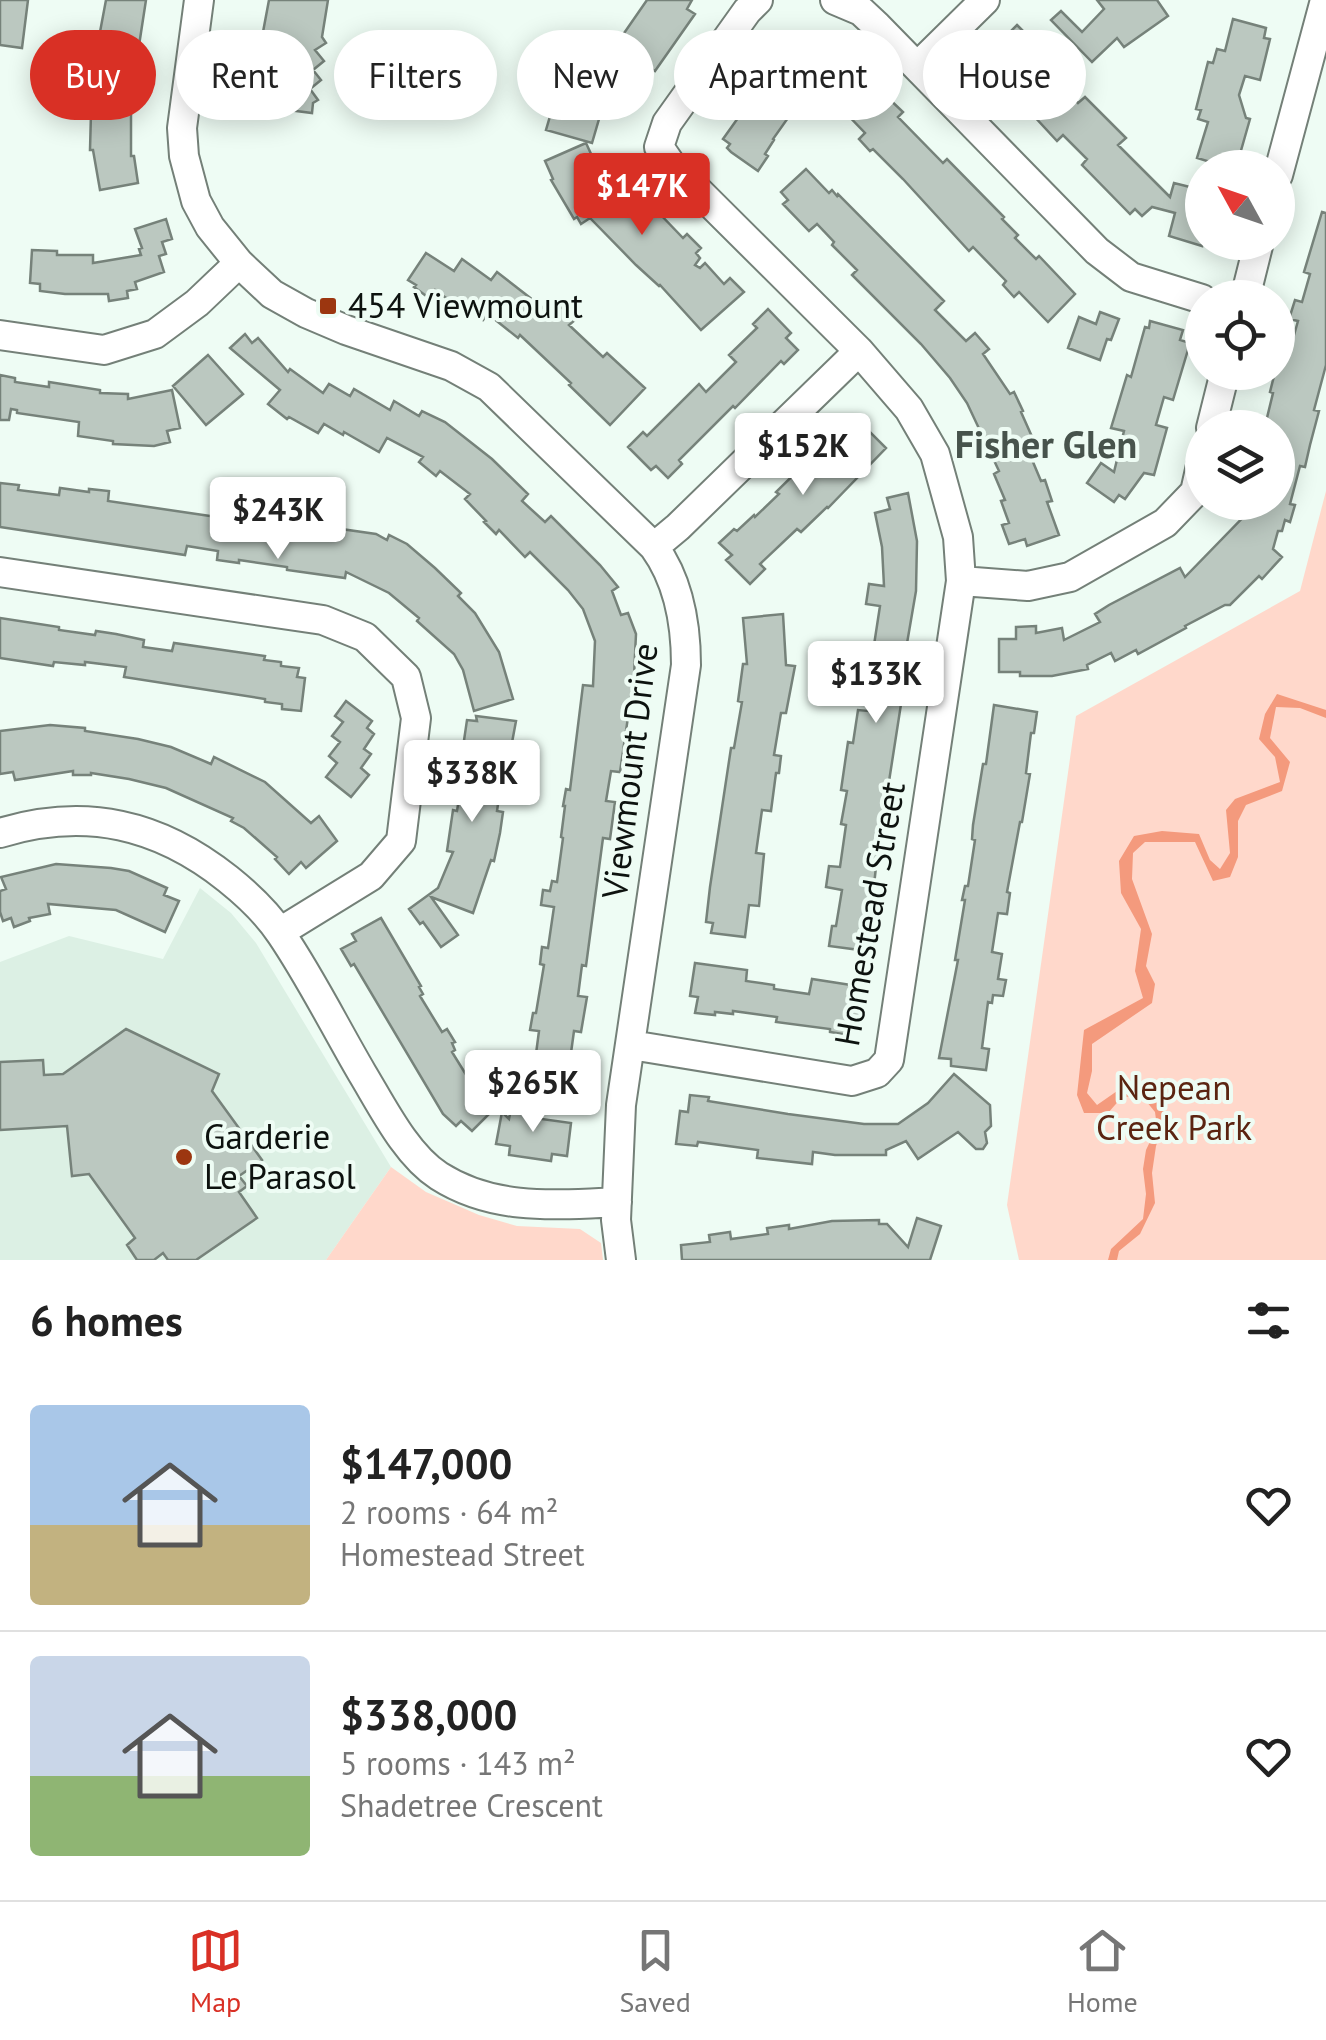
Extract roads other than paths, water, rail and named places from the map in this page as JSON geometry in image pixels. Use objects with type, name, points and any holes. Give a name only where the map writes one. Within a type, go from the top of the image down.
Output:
[{"type":"street","name":"Viewmount Drive","points":[[199,0],[182,128],[184,156],[196,201],[210,227],[239,263],[272,294],[346,330],[451,366],[489,387],[654,546],[664,560],[679,602],[686,665],[622,1104],[616,1220],[622,1260]]},
{"type":"street","name":"Homestead Street","points":[[631,1045],[852,1081],[876,1073],[889,1060],[961,581],[958,537],[935,454],[909,409],[859,352],[670,163],[659,146],[666,123],[758,0]]},
{"type":"street","points":[[835,0],[861,11],[1097,251],[1131,276],[1185,293]]},
{"type":"street","points":[[917,67],[985,0]]},
{"type":"street","points":[[1285,150],[1324,0]]},
{"type":"street","points":[[0,335],[104,350],[155,334],[239,263]]},
{"type":"street","points":[[654,546],[859,352]]},
{"type":"street","points":[[961,581],[1028,586],[1070,576],[1164,523],[1185,501]]},
{"type":"street","points":[[0,572],[323,620],[365,638],[406,677],[416,718],[401,841],[371,876],[280,932]]},
{"type":"street","points":[[0,832],[68,820],[110,823],[150,832],[200,857],[247,894],[280,932],[386,1113],[434,1174],[498,1201],[542,1206],[617,1202]]},
{"type":"place","name":"454 Viewmount","points":[[328,306]]},
{"type":"place","name":"Garderie Le Parasol","points":[[184,1157]]},
{"type":"district","name":"Fisher Glen","points":[[1046,445]]},
{"type":"park label","name":"Nepean Creek Park","points":[[1174,1108]]}]
